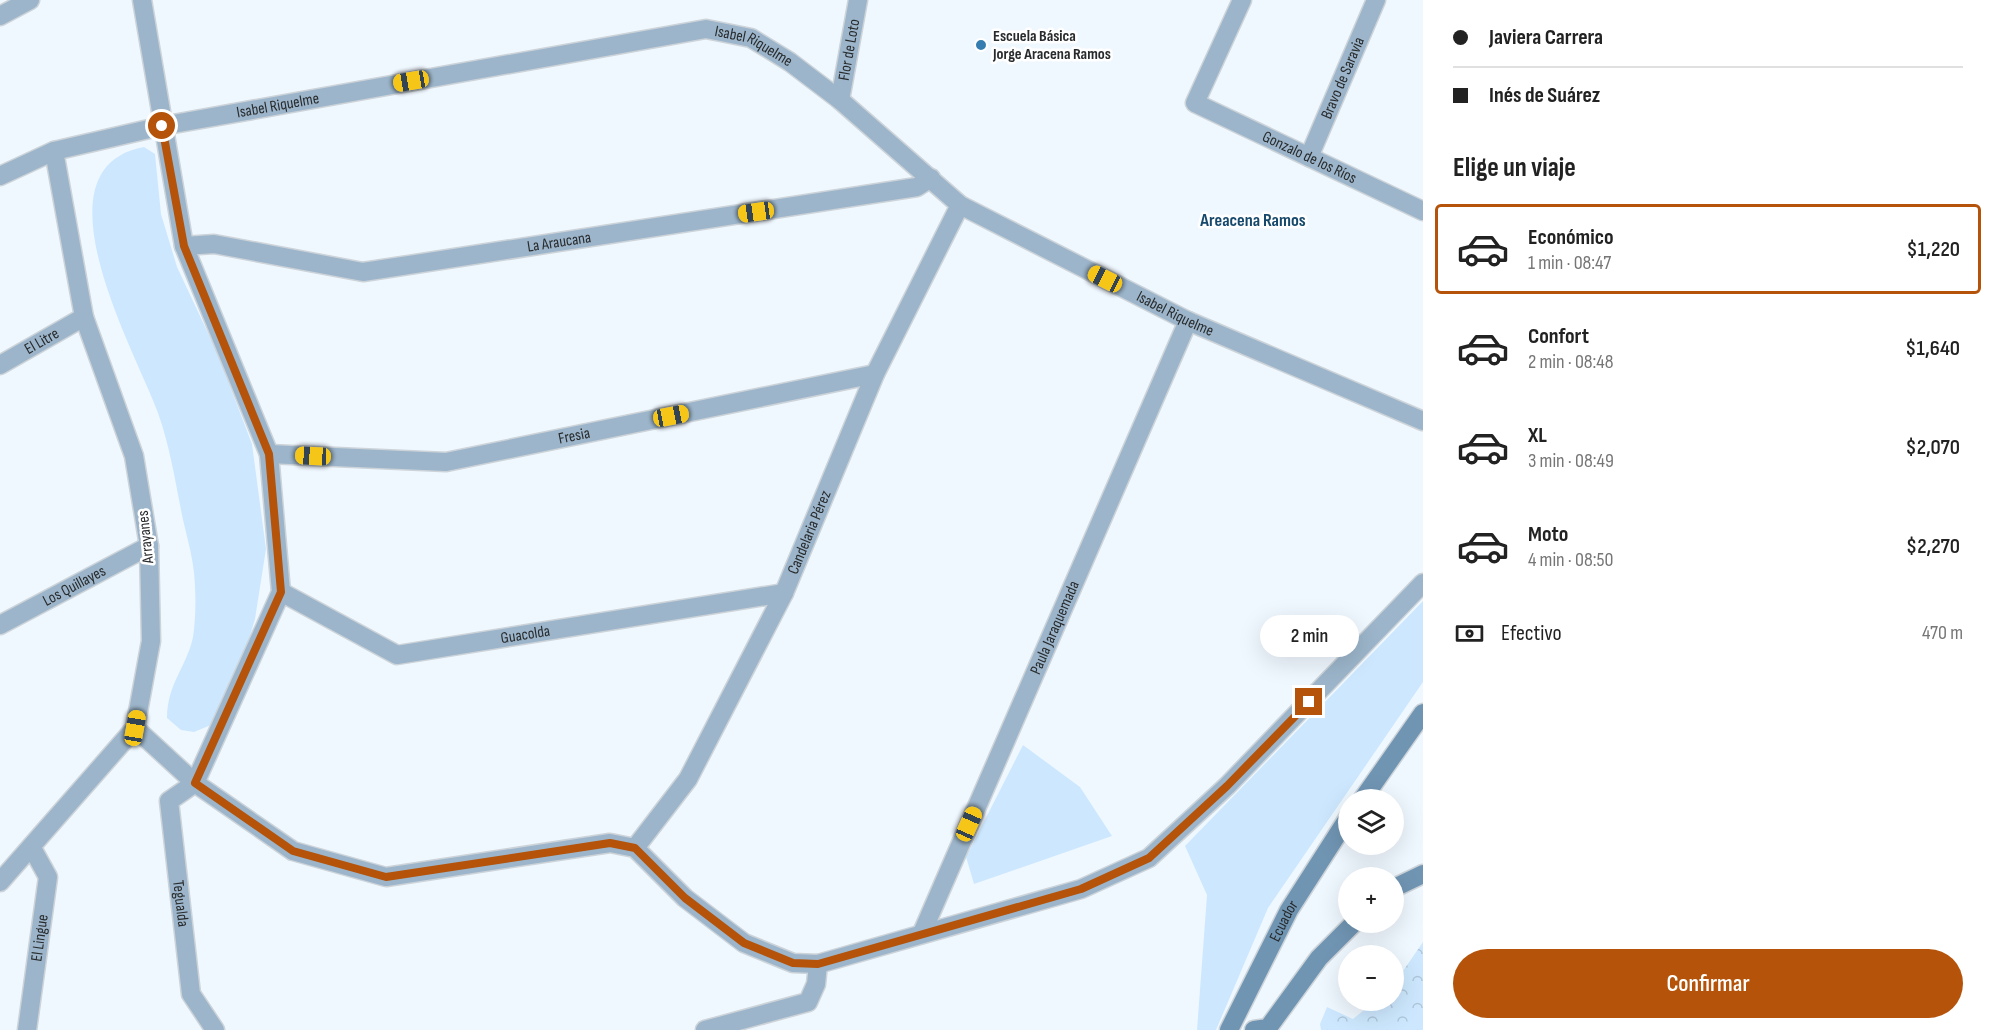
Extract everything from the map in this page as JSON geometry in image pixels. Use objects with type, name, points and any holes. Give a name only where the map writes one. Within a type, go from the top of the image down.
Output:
[{"type":"street","points":[[0,16],[30,0]]},
{"type":"street","points":[[142,0],[184,246],[269,454],[281,592],[195,783]]},
{"type":"street","name":"Flor de Loto","points":[[840,100],[858,0]]},
{"type":"street","name":"Gonzalo de los Ríos","points":[[1242,0],[1195,103],[1423,211]]},
{"type":"street","name":"Bravo de Saravia","points":[[1309,157],[1376,0]]},
{"type":"street","name":"Isabel Riquelme","points":[[0,176],[54,151],[162,126],[706,29],[751,38],[790,62],[840,100],[960,205],[1188,321],[1423,422]]},
{"type":"street","name":"Arrayanes","points":[[54,151],[84,317],[134,456],[149,546],[151,641],[135,728]]},
{"type":"street","name":"La Araucana","points":[[184,246],[214,244],[363,272],[917,187],[931,178]]},
{"type":"street","name":"Candelaria Pérez","points":[[635,848],[688,779],[784,593],[875,374],[960,205]]},
{"type":"street","name":"El Litre","points":[[0,365],[84,317]]},
{"type":"street","name":"Paula Jaraquemada","points":[[922,933],[1188,321]]},
{"type":"street","name":"Fresia","points":[[269,454],[446,462],[875,374]]},
{"type":"street","name":"Los Quillayes","points":[[0,626],[149,546]]},
{"type":"street","points":[[1,878],[32,848],[135,728],[195,783],[293,851],[386,877],[610,843],[635,848],[685,898],[744,943],[793,963],[818,964],[1081,889],[1149,858],[1227,786],[1423,583]]},
{"type":"street","name":"Guacolda","points":[[281,592],[397,655],[784,593]]},
{"type":"street","points":[[1370,789],[1423,713]]},
{"type":"street","name":"Tegualda","points":[[195,783],[169,801],[191,994],[215,1030]]},
{"type":"street","name":"Ecuador","points":[[1229,1030],[1288,910],[1338,834]]},
{"type":"street","name":"El Lingue","points":[[27,1030],[48,877],[32,848]]},
{"type":"street","points":[[1404,883],[1423,874]]},
{"type":"street","points":[[1254,1030],[1268,1028],[1319,958],[1344,933]]},
{"type":"street","points":[[705,1030],[808,1002],[816,984],[818,964]]},
{"type":"green space","points":[[144,147],[155,154],[161,214],[177,267],[217,352],[252,444],[266,549],[255,619],[239,673],[222,709],[211,725],[194,732],[181,730],[167,718],[170,695],[193,637],[195,597],[192,558],[162,426],[114,308],[100,266],[93,225],[95,189],[111,162]]},
{"type":"green space","points":[[1423,601],[1423,682],[1350,789],[1338,789],[1338,806],[1268,908],[1216,1030],[1197,1030],[1207,895],[1185,846]]},
{"type":"green space","points":[[1023,745],[1080,787],[1112,836],[974,884],[966,857]]},
{"type":"green space","points":[[1423,942],[1423,1030],[1321,1030],[1320,1024],[1327,1007],[1353,1019],[1363,1011],[1404,1011],[1404,970]]},
{"type":"place","name":"Escuela Básica Jorge Aracena Ramos","points":[[981,45]]},
{"type":"district","name":"Areacena Ramos","points":[[1253,220]]},
{"type":"route","points":[[162,126],[184,246],[269,454],[281,592],[195,783],[293,851],[386,877],[610,843],[635,848],[685,898],[744,943],[793,963],[818,964],[1081,889],[1149,858],[1227,786],[1309,702]]}]
